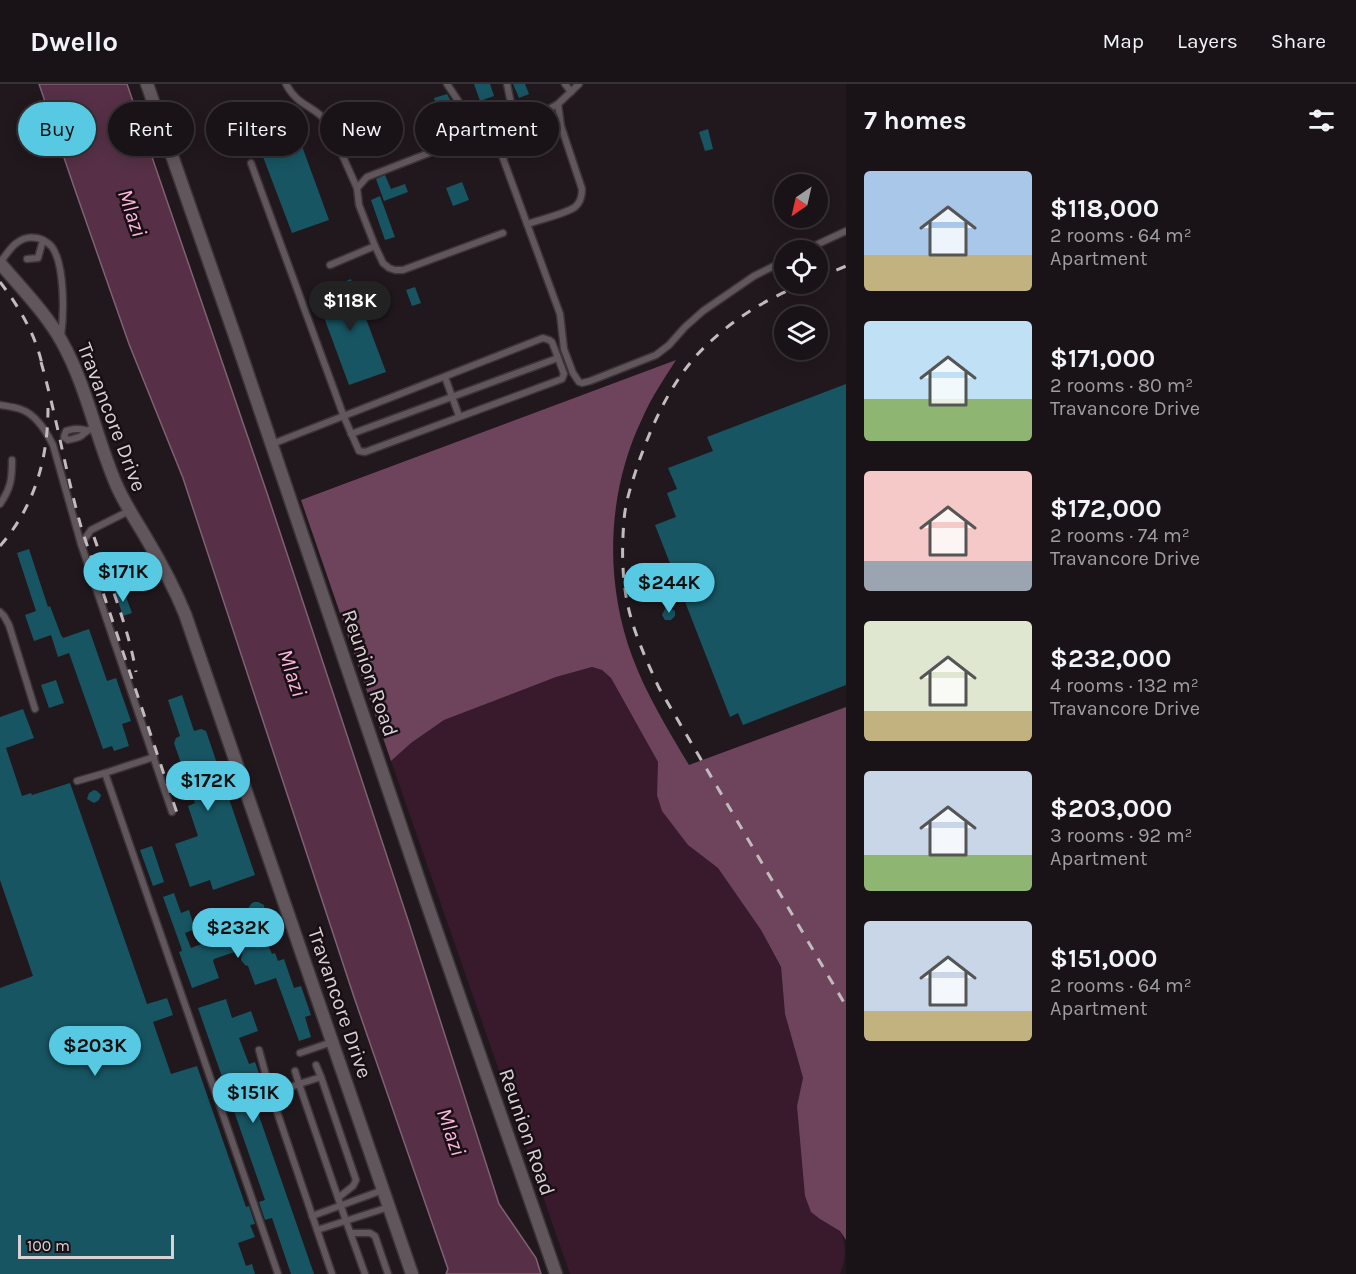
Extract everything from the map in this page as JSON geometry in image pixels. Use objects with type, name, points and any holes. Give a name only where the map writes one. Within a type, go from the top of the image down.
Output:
[{"type":"street","name":"Reunion Road","points":[[147,84],[556,1274]]},
{"type":"street","name":"Travancore Drive","points":[[0,263],[61,340],[73,364],[90,429],[116,486],[176,592],[185,614],[412,1274]]},
{"type":"lane","points":[[286,84],[291,94],[322,116],[328,123],[357,188],[359,205],[375,246],[383,263],[389,268],[403,270],[503,233]]},
{"type":"lane","points":[[447,84],[459,102]]},
{"type":"lane","points":[[507,84],[511,102]]},
{"type":"lane","points":[[565,84],[571,92]]},
{"type":"lane","points":[[559,103],[579,84]]},
{"type":"lane","points":[[527,224],[568,211],[579,202],[582,195],[561,126],[559,111]]},
{"type":"lane","points":[[357,188],[367,177],[421,156]]},
{"type":"lane","points":[[502,156],[561,319],[564,349],[579,382],[582,383],[656,356],[703,310],[754,276],[774,266]]},
{"type":"lane","points":[[251,163],[344,417],[359,451],[365,452],[562,379],[564,374],[552,342],[543,338],[344,417],[272,444]]},
{"type":"lane","points":[[827,240],[846,231]]},
{"type":"lane","points":[[0,263],[16,243],[27,237],[39,238],[51,245],[58,259],[63,321],[61,340]]},
{"type":"lane","points":[[27,259],[38,258],[43,240]]},
{"type":"lane","points":[[330,265],[375,246]]},
{"type":"lane","points":[[351,434],[558,358]]},
{"type":"lane","points":[[445,377],[459,416]]},
{"type":"lane","points":[[0,405],[21,409],[34,417],[51,441],[81,544],[172,812]]},
{"type":"lane","points":[[51,441],[64,437],[68,440],[73,439],[90,429]]},
{"type":"lane","points":[[0,504],[11,485],[12,460]]},
{"type":"lane","points":[[81,544],[91,530],[129,511]]},
{"type":"lane","points":[[0,612],[9,625],[35,709]]},
{"type":"lane","points":[[77,781],[154,758]]},
{"type":"lane","points":[[105,773],[278,1274]]},
{"type":"lane","points":[[300,1053],[333,1042]]},
{"type":"lane","points":[[259,1050],[271,1094],[332,1274]]},
{"type":"lane","points":[[316,1065],[356,1180],[353,1186],[338,1198]]},
{"type":"lane","points":[[295,1071],[365,1274]]},
{"type":"lane","points":[[271,1094],[321,1077]]},
{"type":"lane","points":[[312,1216],[383,1190]]},
{"type":"lane","points":[[317,1230],[389,1207]]},
{"type":"lane","points":[[351,1233],[370,1233],[375,1236],[388,1274]]},
{"type":"shaded area","points":[[676,360],[646,411],[630,447],[622,476],[613,536],[617,597],[632,656],[644,684],[689,765],[846,707],[846,1240],[840,1231],[811,1212],[805,1196],[797,1106],[803,1078],[785,1014],[781,967],[761,930],[718,868],[688,845],[662,811],[657,795],[658,762],[611,678],[602,670],[592,667],[556,677],[444,720],[411,743],[391,761],[301,500]]},
{"type":"shaded area","points":[[592,667],[602,670],[611,678],[658,762],[657,795],[688,845],[718,868],[761,930],[781,968],[785,1014],[803,1079],[797,1106],[820,1219],[836,1228],[843,1236],[844,1259],[840,1274],[570,1274],[391,761],[411,743],[444,720],[556,677]]},
{"type":"water","name":"Mlazi","points":[[39,84],[127,84],[133,102],[108,102],[108,156],[152,156],[267,493],[499,1204],[536,1258],[541,1274],[446,1274],[448,1269],[354,997],[183,478],[129,344],[63,156],[96,156],[96,102],[45,102]]},
{"type":"building","points":[[474,84],[490,84],[494,96],[480,101]]},
{"type":"building","points":[[513,84],[525,84],[529,94],[519,98]]},
{"type":"building","points":[[447,94],[451,102],[435,102],[434,98]]},
{"type":"building","points":[[708,129],[713,149],[705,151],[699,132]]},
{"type":"building","points":[[263,156],[306,156],[329,220],[292,233]]},
{"type":"building","points":[[385,175],[391,189],[405,184],[408,192],[384,201],[376,179]]},
{"type":"building","points":[[462,182],[469,200],[453,206],[446,188]]},
{"type":"building","points":[[380,196],[395,237],[385,240],[371,200]]},
{"type":"building","points":[[351,279],[386,372],[349,385],[315,293]]},
{"type":"building","points":[[415,287],[421,303],[412,306],[406,290]]},
{"type":"building","points":[[846,384],[846,685],[743,725],[738,713],[730,717],[655,525],[676,517],[667,493],[677,489],[668,468],[713,451],[707,437]]},
{"type":"building","points":[[29,549],[48,607],[50,606],[63,638],[89,629],[107,681],[116,678],[131,721],[122,724],[129,746],[114,751],[112,746],[103,749],[69,653],[58,657],[51,635],[34,641],[25,615],[36,611],[17,553]]},
{"type":"building","points":[[123,589],[132,613],[123,616],[115,592]]},
{"type":"building","points":[[661,590],[669,593],[666,606],[656,599],[656,593]]},
{"type":"building","points":[[666,607],[675,611],[675,616],[671,620],[665,620],[662,615]]},
{"type":"building","points":[[56,680],[64,703],[49,708],[41,685]]},
{"type":"building","points":[[182,695],[194,731],[201,729],[206,731],[255,875],[213,890],[210,880],[190,887],[175,844],[198,836],[188,806],[195,803],[174,743],[180,736],[168,700]]},
{"type":"building","points":[[23,709],[34,738],[6,748],[22,796],[70,783],[147,1004],[167,998],[173,1015],[153,1022],[171,1074],[197,1066],[246,1207],[249,1206],[255,1224],[250,1225],[255,1237],[238,1243],[246,1266],[252,1264],[255,1274],[0,1274],[0,988],[33,976],[0,880],[0,717]]},
{"type":"building","points":[[94,790],[101,795],[94,803],[87,799],[89,793]]},
{"type":"building","points":[[152,846],[164,882],[153,886],[140,850]]},
{"type":"building","points":[[174,893],[181,913],[189,910],[195,929],[185,933],[191,948],[209,941],[208,936],[231,928],[227,917],[233,909],[246,912],[254,902],[264,905],[263,915],[256,918],[247,915],[240,924],[252,947],[267,942],[278,961],[284,959],[294,988],[301,986],[311,1015],[305,1017],[311,1037],[299,1041],[276,978],[255,985],[248,966],[241,960],[243,949],[214,959],[219,978],[192,988],[179,952],[182,951],[181,947],[163,897]]},
{"type":"building","points":[[226,999],[232,1018],[251,1011],[258,1031],[239,1038],[249,1064],[255,1062],[264,1088],[251,1093],[314,1274],[291,1274],[272,1218],[265,1220],[259,1202],[265,1200],[198,1008]]},
{"type":"railway","points":[[828,274],[846,266]]},
{"type":"railway","points":[[0,282],[27,323],[37,346],[43,369]]},
{"type":"railway","points":[[781,294],[732,323],[698,354],[676,382],[651,430],[629,492],[623,529],[623,573],[627,602],[634,627],[659,688],[846,1006]]},
{"type":"railway","points":[[41,362],[82,530],[177,813]]},
{"type":"railway","points":[[0,546],[22,515],[37,482],[45,446],[48,408]]},
{"type":"railway","points":[[94,537],[123,621],[136,672]]}]
